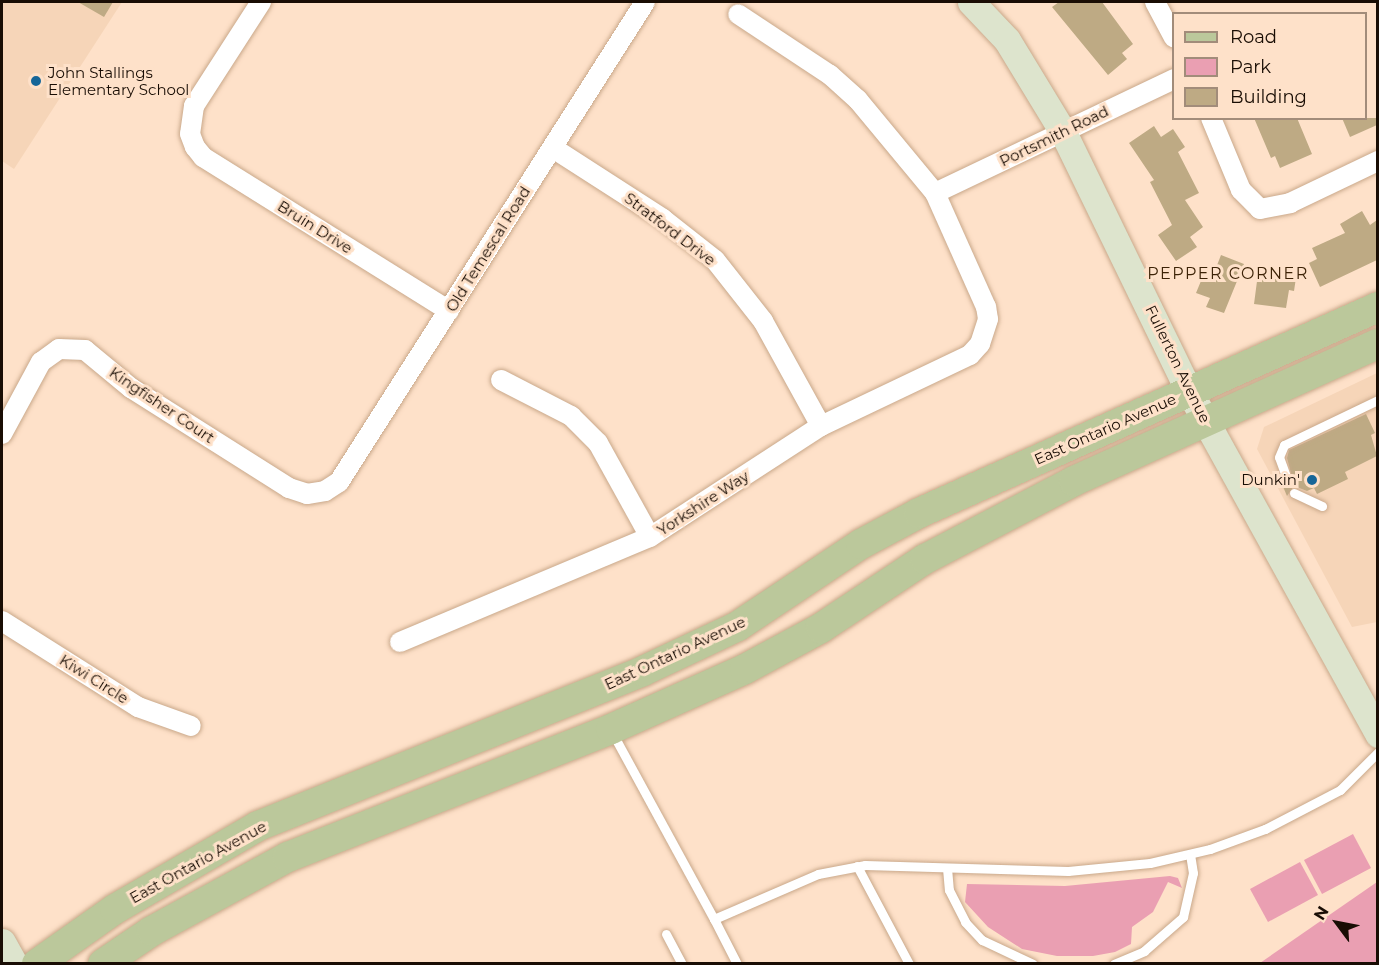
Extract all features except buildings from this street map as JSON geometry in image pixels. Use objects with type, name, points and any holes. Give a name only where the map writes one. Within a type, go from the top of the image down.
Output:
[{"type":"main road","name":"Fullerton Avenue","points":[[971,2],[1007,40],[1063,132],[1189,391],[1377,734]]},
{"type":"main road","name":"East Ontario Avenue","points":[[37,963],[115,909],[258,826],[643,671],[738,626],[861,544],[919,513],[1377,307]]},
{"type":"main road","points":[[103,963],[152,931],[288,857],[614,737],[822,628],[925,559],[1074,480],[1377,344]]},
{"type":"main road","points":[[2,942],[14,963]]},
{"type":"street","name":"Bruin Drive","points":[[261,2],[194,106],[190,134],[203,157],[449,311]]},
{"type":"street","name":"Old Temescal Road","points":[[325,491],[345,474],[645,2]]},
{"type":"street","points":[[1155,2],[1172,35]]},
{"type":"street","points":[[738,14],[830,75],[858,100],[935,193]]},
{"type":"street","name":"Portsmith Road","points":[[935,193],[1172,79]]},
{"type":"street","points":[[1212,120],[1242,190],[1260,209],[1290,203],[1377,161]]},
{"type":"street","name":"Stratford Drive","points":[[553,148],[663,219],[715,260],[763,321],[821,426]]},
{"type":"street","name":"Yorkshire Way","points":[[400,642],[650,537],[821,426],[970,355],[986,331],[986,307],[935,193]]},
{"type":"street","name":"Kingfisher Court","points":[[2,434],[41,362],[59,349],[85,350],[131,388],[289,488],[307,494],[325,491]]},
{"type":"street","points":[[501,380],[571,416],[598,443],[650,537]]},
{"type":"street","name":"Kiwi Circle","points":[[2,621],[138,707],[191,726]]},
{"type":"lane","points":[[1287,479],[1279,457],[1284,445],[1377,400]]},
{"type":"lane","points":[[1294,492],[1322,506]]},
{"type":"lane","points":[[614,737],[737,963]]},
{"type":"lane","points":[[714,919],[818,874],[857,866],[1068,871],[1119,868],[1190,854],[1265,829],[1340,790],[1377,752]]},
{"type":"lane","points":[[1115,963],[1144,951],[1183,917],[1193,873],[1190,854]]},
{"type":"lane","points":[[857,866],[909,963]]},
{"type":"lane","points":[[947,868],[949,890],[965,922],[982,940],[1033,963]]},
{"type":"lane","points":[[666,934],[682,963]]},
{"type":"shaded area","name":"John Stallings Elementary School","points":[[2,2],[122,2],[14,169],[2,161]]},
{"type":"shaded area","points":[[1377,373],[1377,622],[1352,627],[1257,449],[1264,427]]},
{"type":"green space","points":[[1353,834],[1371,868],[1322,894],[1304,860]]},
{"type":"green space","points":[[1300,862],[1318,895],[1268,922],[1250,889]]},
{"type":"green space","points":[[1170,876],[1178,878],[1182,888],[1168,882],[1153,912],[1132,927],[1131,944],[1115,952],[1093,956],[1057,956],[1022,949],[988,927],[965,902],[967,884],[1065,886]]},
{"type":"green space","points":[[1377,882],[1377,963],[1260,963]]},
{"type":"place","name":"John Stallings Elementary School","points":[[36,81]]},
{"type":"place","name":"Dunkin'","points":[[1312,480]]},
{"type":"district","name":"PEPPER CORNER","points":[[1228,274]]}]
